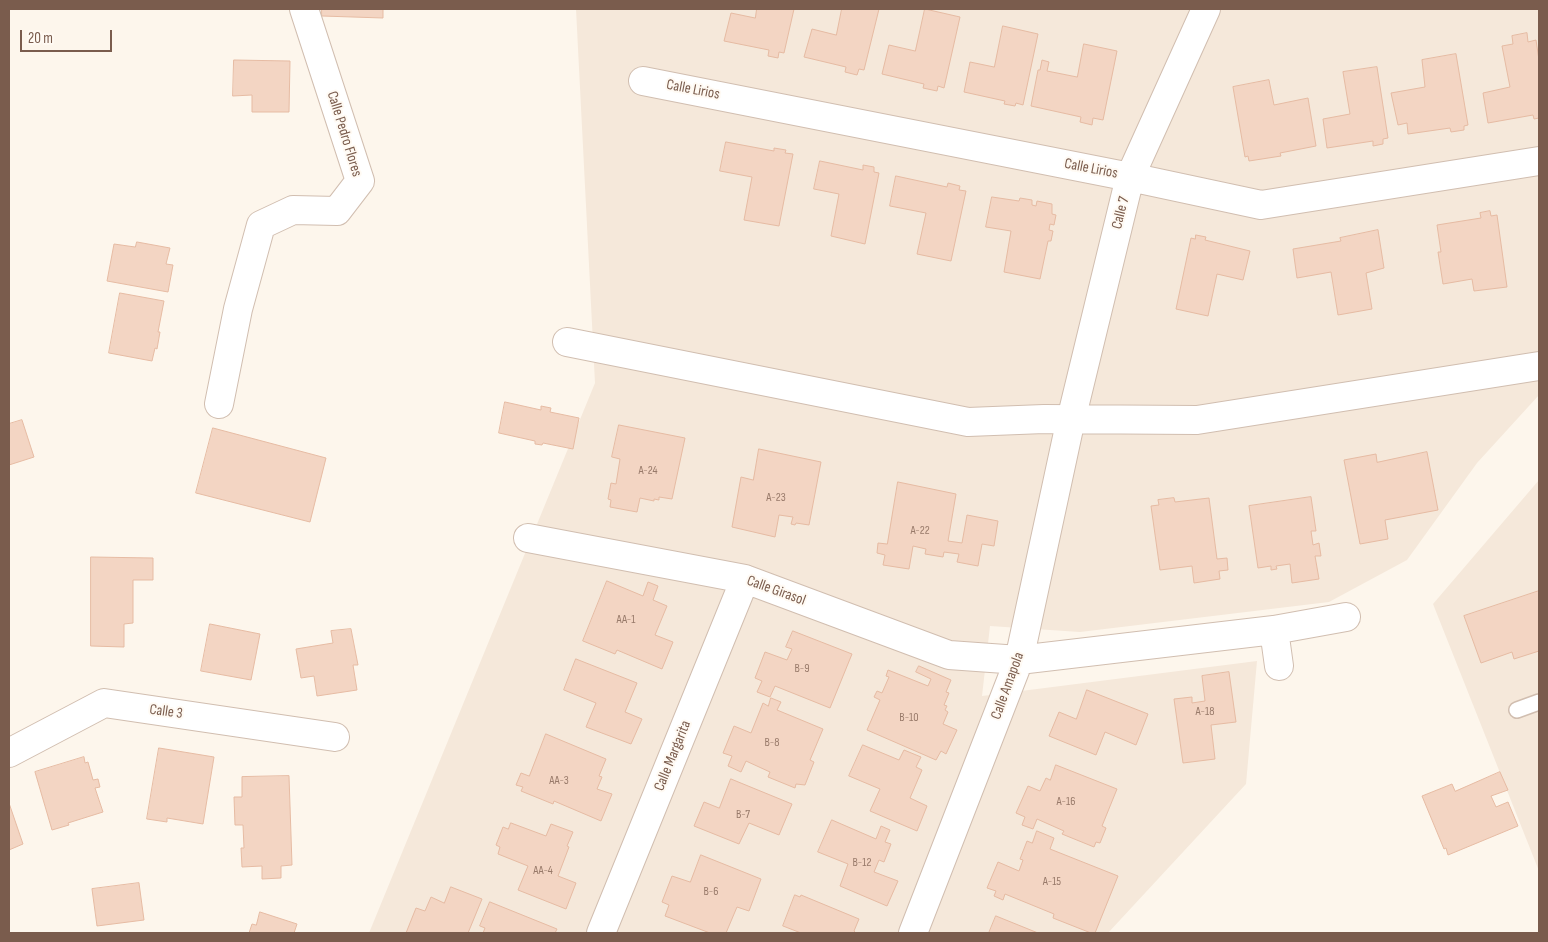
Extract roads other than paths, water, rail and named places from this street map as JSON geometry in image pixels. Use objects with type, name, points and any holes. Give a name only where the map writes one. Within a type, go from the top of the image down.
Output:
[{"type":"street","name":"Calle Pedro Flores","points":[[219,404],[238,309],[261,225],[294,210],[337,211],[360,181],[304,9]]},
{"type":"street","name":"Calle 7","points":[[1070,423],[1130,177],[1206,9]]},
{"type":"street","name":"Calle Lirios","points":[[643,80],[1261,205],[1539,161]]},
{"type":"street","points":[[567,342],[968,422],[1070,423],[1197,420],[1539,366]]},
{"type":"street","name":"Calle Amapola","points":[[913,933],[1019,660],[1070,423]]},
{"type":"street","name":"Calle Girasol","points":[[528,538],[745,580],[949,655],[1019,660],[1274,630],[1346,617]]},
{"type":"street","name":"Calle Margarita","points":[[601,933],[745,580]]},
{"type":"street","points":[[1274,630],[1279,666]]},
{"type":"street","name":"Calle 3","points":[[9,753],[104,703],[335,737]]},
{"type":"lane","points":[[1517,710],[1539,702]]}]
